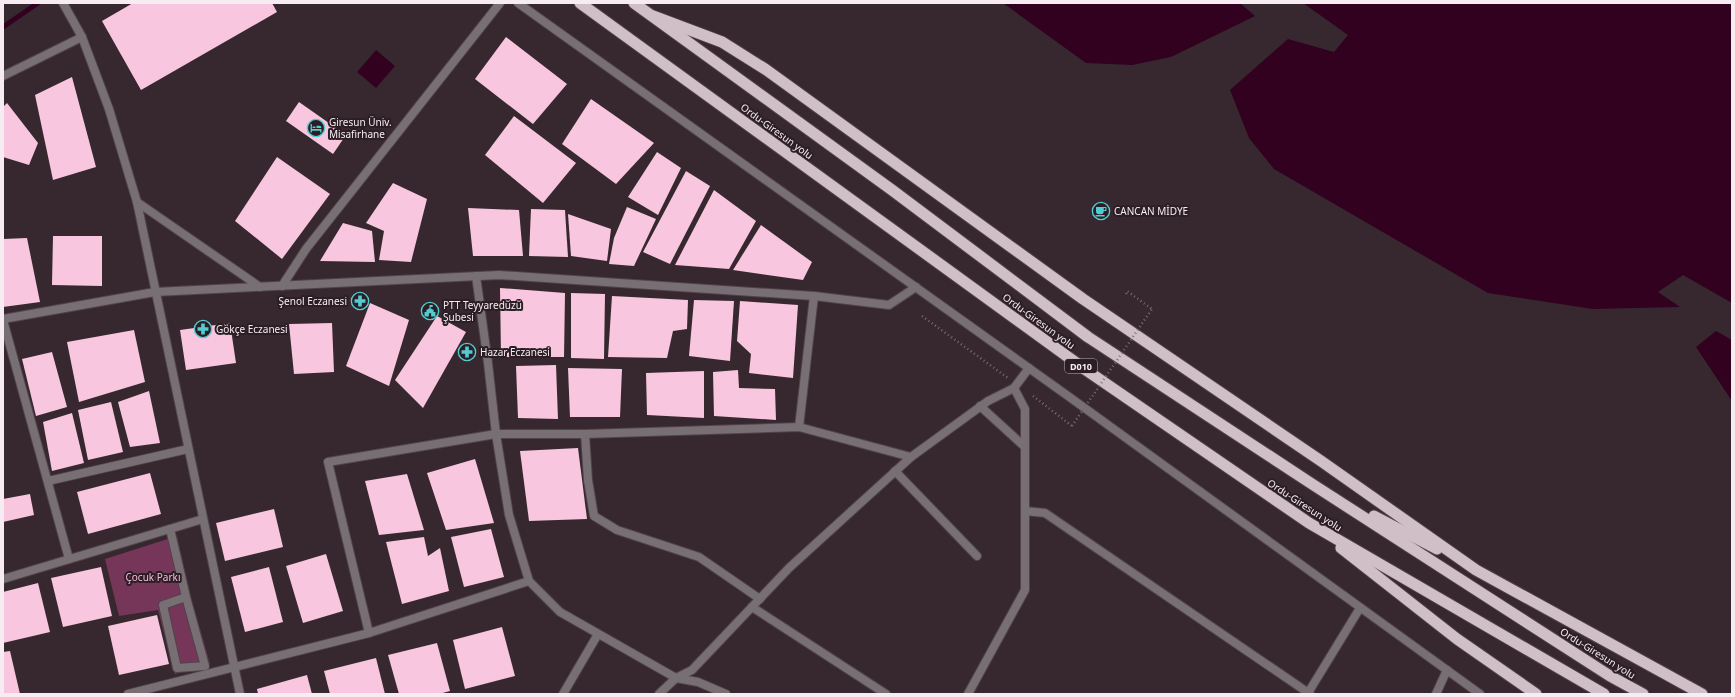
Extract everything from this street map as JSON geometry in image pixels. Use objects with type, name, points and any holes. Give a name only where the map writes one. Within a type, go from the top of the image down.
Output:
[{"type":"highway","name":"Ordu-Giresun yolu","points":[[580,3],[1086,370],[1308,523],[1604,694]]},
{"type":"highway","name":"Ordu-Giresun yolu","points":[[634,3],[892,190],[1088,337],[1312,484],[1610,676],[1643,694]]},
{"type":"highway","points":[[653,16],[722,42],[765,69],[1083,299],[1321,461],[1476,570]]},
{"type":"highway","points":[[1312,484],[1476,570],[1702,694]]},
{"type":"highway","points":[[1308,523],[1457,639],[1536,694]]},
{"type":"street","points":[[62,3],[82,37],[109,109],[137,202],[240,694]]},
{"type":"street","points":[[282,286],[306,249],[500,3]]},
{"type":"street","points":[[518,3],[1029,368],[1480,694]]},
{"type":"street","points":[[3,76],[82,37]]},
{"type":"street","points":[[137,202],[260,287]]},
{"type":"street","points":[[69,559],[3,320],[155,292],[499,275],[814,296],[889,305],[916,287]]},
{"type":"street","points":[[476,276],[496,434],[508,514],[529,581],[560,612],[598,634],[676,678],[698,682],[726,694]]},
{"type":"street","points":[[799,427],[814,296]]},
{"type":"street","points":[[659,694],[676,678],[692,670],[790,568],[911,456],[980,406],[1015,386],[1029,368]]},
{"type":"street","points":[[968,694],[1025,590],[1025,409],[1015,386]]},
{"type":"street","points":[[980,406],[1025,447]]},
{"type":"street","points":[[369,633],[328,462],[496,434],[585,434],[799,427],[911,456]]},
{"type":"street","points":[[585,434],[588,480],[594,516],[617,530],[699,557],[760,599]]},
{"type":"street","points":[[48,481],[188,449]]},
{"type":"street","points":[[895,471],[977,556]]},
{"type":"street","points":[[1025,510],[1045,513],[1309,693],[1360,608]]},
{"type":"street","points":[[3,579],[203,519]]},
{"type":"street","points":[[170,529],[186,598],[205,666],[177,668],[163,605],[186,598]]},
{"type":"street","points":[[128,694],[369,633],[529,581]]},
{"type":"street","points":[[752,607],[886,694]]},
{"type":"street","points":[[563,694],[598,634]]},
{"type":"street","points":[[1436,694],[1447,670]]},
{"type":"path","points":[[922,316],[1015,386],[1072,426],[1152,309],[1127,292],[1126,294]]},
{"type":"green space","name":"Çocuk Parkı","points":[[177,536],[191,598],[210,664],[175,674],[158,610],[119,616],[105,559]]},
{"type":"shaded area","points":[[1003,3],[1240,3],[1255,16],[1171,57],[1132,65],[1086,63]]},
{"type":"shaded area","points":[[1303,3],[1732,3],[1732,303],[1683,275],[1658,292],[1680,307],[1593,309],[1488,293],[1274,169],[1249,138],[1230,90],[1288,39],[1334,52],[1348,35]]},
{"type":"shaded area","points":[[376,50],[395,66],[376,88],[357,72]]},
{"type":"shaded area","points":[[1716,331],[1732,340],[1732,401],[1696,347]]},
{"type":"building","points":[[133,3],[272,3],[277,12],[141,90],[102,21]]},
{"type":"building","points":[[506,37],[567,84],[533,124],[475,79]]},
{"type":"building","points":[[72,77],[96,167],[53,180],[35,95]]},
{"type":"building","points":[[591,99],[654,143],[616,184],[562,144]]},
{"type":"building","name":"Giresun Üniv. Misafirhane","points":[[299,102],[346,135],[333,154],[286,121]]},
{"type":"building","points":[[7,103],[38,143],[29,165],[3,157],[3,107]]},
{"type":"building","points":[[514,116],[576,163],[543,203],[485,155]]},
{"type":"building","points":[[657,152],[681,168],[658,215],[628,197]]},
{"type":"building","points":[[277,157],[330,194],[282,259],[235,221]]},
{"type":"building","points":[[686,171],[710,186],[670,264],[643,252]]},
{"type":"building","points":[[393,183],[427,199],[411,262],[379,260],[384,231],[366,223]]},
{"type":"building","points":[[714,190],[756,221],[729,269],[675,265]]},
{"type":"building","points":[[627,207],[656,219],[634,266],[609,264],[614,238]]},
{"type":"building","points":[[468,208],[519,210],[523,256],[473,256]]},
{"type":"building","points":[[531,209],[565,210],[568,257],[529,256]]},
{"type":"building","points":[[568,214],[611,229],[607,261],[571,256]]},
{"type":"building","points":[[343,223],[372,231],[375,262],[320,261]]},
{"type":"building","points":[[761,225],[812,262],[803,280],[733,270]]},
{"type":"building","points":[[53,236],[102,236],[102,286],[52,285]]},
{"type":"building","points":[[27,238],[40,302],[3,307],[3,239]]},
{"type":"building","points":[[500,288],[565,293],[564,357],[501,357]]},
{"type":"building","points":[[571,293],[605,294],[604,359],[571,358]]},
{"type":"building","points":[[612,296],[688,300],[687,329],[673,331],[667,358],[608,357]]},
{"type":"building","points":[[694,300],[734,301],[730,361],[689,356]]},
{"type":"building","points":[[740,301],[798,305],[793,378],[749,373],[751,354],[737,341]]},
{"type":"building","points":[[370,303],[409,320],[389,386],[346,366]]},
{"type":"building","points":[[437,316],[466,332],[423,408],[395,380]]},
{"type":"building","points":[[230,323],[236,363],[186,370],[180,330]]},
{"type":"building","points":[[332,323],[334,372],[294,374],[289,324]]},
{"type":"building","points":[[134,330],[145,382],[79,402],[67,342]]},
{"type":"building","points":[[52,352],[67,407],[36,416],[22,359]]},
{"type":"building","points":[[556,365],[558,419],[518,418],[516,366]]},
{"type":"building","points":[[568,368],[622,369],[620,417],[570,417]]},
{"type":"building","points":[[738,370],[739,388],[775,389],[776,420],[714,416],[713,372]]},
{"type":"building","points":[[704,371],[704,418],[647,415],[646,373]]},
{"type":"building","points":[[149,391],[160,443],[130,447],[118,402]]},
{"type":"building","points":[[111,402],[123,452],[88,460],[78,410]]},
{"type":"building","points":[[72,413],[84,463],[52,471],[43,422]]},
{"type":"building","points":[[578,448],[587,519],[529,521],[520,451]]},
{"type":"building","points":[[475,459],[494,523],[446,530],[427,473]]},
{"type":"building","points":[[150,473],[161,514],[88,534],[77,492]]},
{"type":"building","points":[[407,474],[424,530],[379,535],[365,481]]},
{"type":"building","points":[[30,494],[34,515],[3,522],[3,499]]},
{"type":"building","points":[[274,509],[283,547],[225,561],[216,523]]},
{"type":"building","points":[[491,529],[504,577],[464,587],[451,537]]},
{"type":"building","points":[[424,537],[428,556],[440,548],[449,591],[402,604],[386,542]]},
{"type":"building","points":[[326,554],[343,611],[303,623],[286,566]]},
{"type":"building","points":[[101,567],[112,616],[63,627],[51,578]]},
{"type":"building","points":[[269,567],[283,622],[245,632],[231,577]]},
{"type":"building","points":[[38,583],[50,632],[3,643],[3,592]]},
{"type":"building","points":[[157,615],[169,664],[119,675],[108,626]]},
{"type":"building","points":[[502,627],[515,676],[465,689],[453,640]]},
{"type":"building","points":[[437,643],[450,691],[439,694],[399,694],[388,655]]},
{"type":"building","points":[[10,651],[20,694],[3,694],[3,652]]},
{"type":"building","points":[[376,658],[385,694],[330,694],[324,671]]},
{"type":"building","points":[[307,675],[312,694],[258,694],[257,689]]},
{"type":"waterway","points":[[3,27],[38,3]]},
{"type":"place","name":"Giresun Üniv. Misafirhane","points":[[316,128]]},
{"type":"place","name":"CANCAN MİDYE","points":[[1101,211]]},
{"type":"place","name":"Şenol Eczanesi","points":[[360,301]]},
{"type":"place","name":"PTT Teyyaredüzü Şubesi","points":[[430,311]]},
{"type":"place","name":"Gökçe Eczanesi","points":[[203,329]]},
{"type":"place","name":"Hazar Eczanesi","points":[[467,352]]}]
